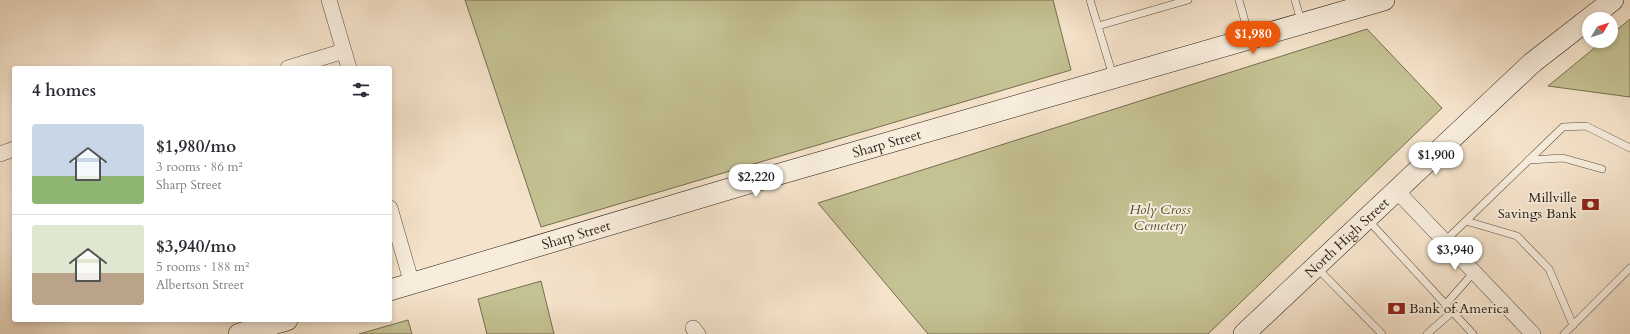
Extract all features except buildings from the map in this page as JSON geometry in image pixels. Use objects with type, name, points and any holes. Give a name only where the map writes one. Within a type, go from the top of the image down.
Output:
[{"type":"street","points":[[330,0],[348,66]]},
{"type":"street","name":"Sharp Street","points":[[392,289],[776,175],[1384,0]]},
{"type":"street","name":"North High Street","points":[[1244,334],[1532,63],[1613,0]]},
{"type":"street","points":[[295,66],[344,51]]},
{"type":"street","points":[[0,154],[12,150]]},
{"type":"street","points":[[1396,190],[1533,334]]},
{"type":"street","points":[[392,215],[412,284]]},
{"type":"street","points":[[240,334],[280,322]]},
{"type":"lane","points":[[1090,0],[1114,78]]},
{"type":"lane","points":[[1098,26],[1188,0]]},
{"type":"lane","points":[[1239,0],[1250,39]]},
{"type":"lane","points":[[1295,0],[1301,24]]},
{"type":"lane","points":[[1445,241],[1563,127],[1586,126],[1630,148]]},
{"type":"lane","points":[[1529,160],[1563,158],[1602,169]]},
{"type":"lane","points":[[1366,218],[1473,334]]},
{"type":"lane","points":[[1466,221],[1517,236],[1550,269],[1573,326]]},
{"type":"lane","points":[[1316,266],[1382,334]]},
{"type":"lane","points":[[1564,334],[1630,268]]},
{"type":"lane","points":[[1445,305],[1474,272]]},
{"type":"lane","points":[[1427,334],[1452,312]]},
{"type":"green space","points":[[465,0],[1053,0],[1071,70],[541,227]]},
{"type":"green space","points":[[1630,19],[1630,97],[1548,86],[1594,48],[1618,48],[1618,29]]},
{"type":"green space","name":"Holy Cross Cemetery","points":[[1367,29],[1442,108],[1208,334],[928,334],[818,203]]},
{"type":"green space","points":[[541,281],[554,334],[487,334],[478,299]]},
{"type":"green space","points":[[408,320],[412,334],[359,334]]},
{"type":"place","name":"Millville Savings Bank","points":[[1590,205]]},
{"type":"place","name":"Bank of America","points":[[1396,308]]}]
